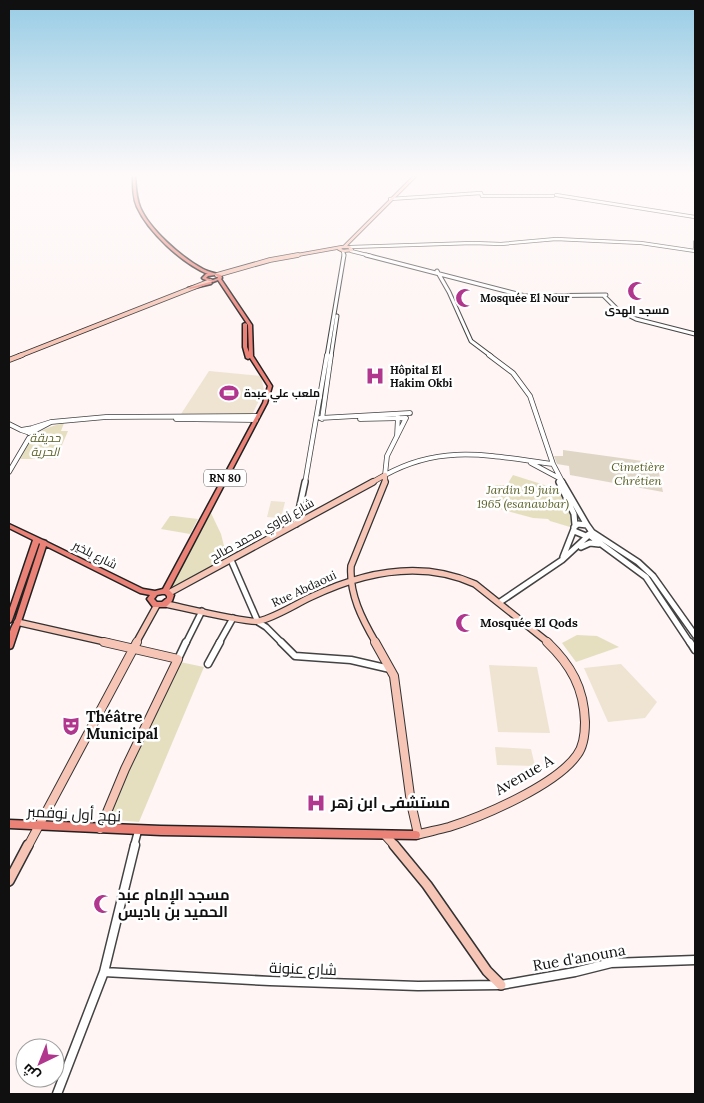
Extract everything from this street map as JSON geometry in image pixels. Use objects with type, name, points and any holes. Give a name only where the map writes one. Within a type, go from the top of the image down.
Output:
[{"type":"main road","points":[[153,227],[204,276],[212,281]]},
{"type":"main road","points":[[342,249],[363,227]]},
{"type":"main road","points":[[9,359],[190,288],[268,262],[326,250],[350,250],[368,227]]},
{"type":"main road","points":[[204,276],[218,278]]},
{"type":"main road","points":[[9,359],[198,283],[204,276]]},
{"type":"main road","points":[[190,288],[218,278]]},
{"type":"main road","name":"RN 80","points":[[167,592],[270,390],[267,379],[257,366],[251,362],[245,351],[246,331],[244,322],[218,278]]},
{"type":"main road","points":[[382,482],[351,566],[350,580],[362,619],[373,642],[394,676],[417,835]]},
{"type":"main road","name":"شارع زواوي محمد صالح","points":[[167,592],[231,560],[365,486],[382,482]]},
{"type":"main road","name":"شارع بلخير","points":[[9,526],[39,546],[53,547],[153,595],[152,602],[157,605]]},
{"type":"main road","points":[[9,646],[13,622],[39,546],[53,547]]},
{"type":"main road","name":"Rue Abdaoui","points":[[258,622],[340,582],[404,569],[433,571],[464,579],[500,602]]},
{"type":"main road","points":[[153,595],[167,592],[171,597],[166,604]]},
{"type":"main road","name":"Avenue A","points":[[417,835],[452,826],[536,787],[562,770],[577,755],[582,745],[585,734],[585,707],[571,667],[552,645],[500,602]]},
{"type":"main road","points":[[9,881],[157,605],[166,604],[258,622]]},
{"type":"main road","points":[[13,622],[178,659],[125,769],[100,829]]},
{"type":"main road","name":"نهج أول نوفمبر","points":[[9,824],[138,831],[417,835]]},
{"type":"main road","points":[[385,834],[427,885],[487,971],[501,986]]},
{"type":"street","points":[[350,250],[474,243],[501,244],[556,239],[641,242],[695,252]]},
{"type":"street","points":[[512,245],[553,240],[636,243],[695,252]]},
{"type":"street","points":[[695,242],[695,247]]},
{"type":"street","points":[[320,419],[344,254],[342,249]]},
{"type":"street","points":[[350,250],[436,272],[447,288],[471,340],[511,372],[530,396],[560,478],[588,525],[591,534],[646,577],[695,650]]},
{"type":"street","points":[[350,250],[524,296],[605,296],[618,310],[636,319],[695,334]]},
{"type":"street","points":[[296,524],[320,419],[350,250]]},
{"type":"street","points":[[320,419],[410,413],[387,456],[382,482]]},
{"type":"street","points":[[396,439],[398,419],[401,414]]},
{"type":"street","points":[[9,472],[31,432],[51,422],[84,419],[257,418]]},
{"type":"street","points":[[320,419],[406,418]]},
{"type":"street","points":[[9,424],[21,430],[31,432]]},
{"type":"street","points":[[382,482],[398,469],[418,460],[453,453],[554,464]]},
{"type":"street","points":[[528,461],[560,478]]},
{"type":"street","points":[[386,466],[398,469]]},
{"type":"street","points":[[560,478],[560,484],[574,514],[574,527],[563,558]]},
{"type":"street","points":[[301,507],[307,514],[313,514]]},
{"type":"street","points":[[574,527],[581,524],[588,525]]},
{"type":"street","points":[[574,527],[579,534],[591,534],[638,562],[654,576],[695,635]]},
{"type":"street","points":[[500,602],[574,550],[591,534]]},
{"type":"street","points":[[574,550],[590,543],[606,547]]},
{"type":"street","points":[[231,560],[258,622],[266,627],[295,656],[351,660],[392,670]]},
{"type":"street","points":[[178,659],[202,611]]},
{"type":"street","points":[[208,664],[233,618]]},
{"type":"street","points":[[57,1094],[104,972],[138,831]]},
{"type":"street","name":"Rue d'anouna","points":[[501,986],[611,963],[694,959]]},
{"type":"street","name":"شارع عنونة","points":[[104,972],[270,982],[501,986]]},
{"type":"green space","name":"حديقة الحرية","points":[[64,423],[61,431],[68,431],[56,459],[20,459],[36,434],[47,428]]},
{"type":"green space","name":"Cimetière Chrétien","points":[[563,450],[657,463],[663,492],[570,475],[569,466],[557,464],[554,456],[563,456]]},
{"type":"green space","name":"Jardin 19 juin 1965 (esanawbar)","points":[[513,475],[560,490],[572,517],[570,527],[548,519],[533,518],[488,506],[495,485],[507,485]]},
{"type":"green space","points":[[211,513],[221,534],[227,558],[175,588],[169,585]]},
{"type":"green space","points":[[170,516],[198,519],[190,534],[161,529]]},
{"type":"green space","points":[[577,635],[597,636],[619,647],[576,662],[562,643]]},
{"type":"green space","points":[[180,662],[204,667],[139,822],[105,819]]},
{"type":"shaded area","name":"ملعب علي عبدة","points":[[209,371],[261,376],[264,390],[252,415],[181,414]]},
{"type":"shaded area","points":[[271,501],[285,502],[281,518],[267,517]]},
{"type":"shaded area","points":[[621,664],[657,702],[645,718],[608,722],[584,668]]},
{"type":"shaded area","points":[[489,665],[537,667],[550,733],[498,732]]},
{"type":"shaded area","points":[[495,747],[531,749],[535,766],[497,765]]},
{"type":"place","name":"مسجد الهدى","points":[[637,291]]},
{"type":"place","name":"Mosquée El Nour","points":[[465,298]]},
{"type":"place","name":"Hôpital El Hakim Okbi","points":[[375,376]]},
{"type":"place","name":"ملعب علي عبدة","points":[[229,393]]},
{"type":"place","name":"Mosquée El Qods","points":[[465,623]]},
{"type":"place","name":"Théâtre Municipal","points":[[71,726]]},
{"type":"place","name":"مستشفى ابن زهر","points":[[316,803]]},
{"type":"place","name":"مسجد الإمام عبد الحميد بن باديس","points":[[103,904]]}]
